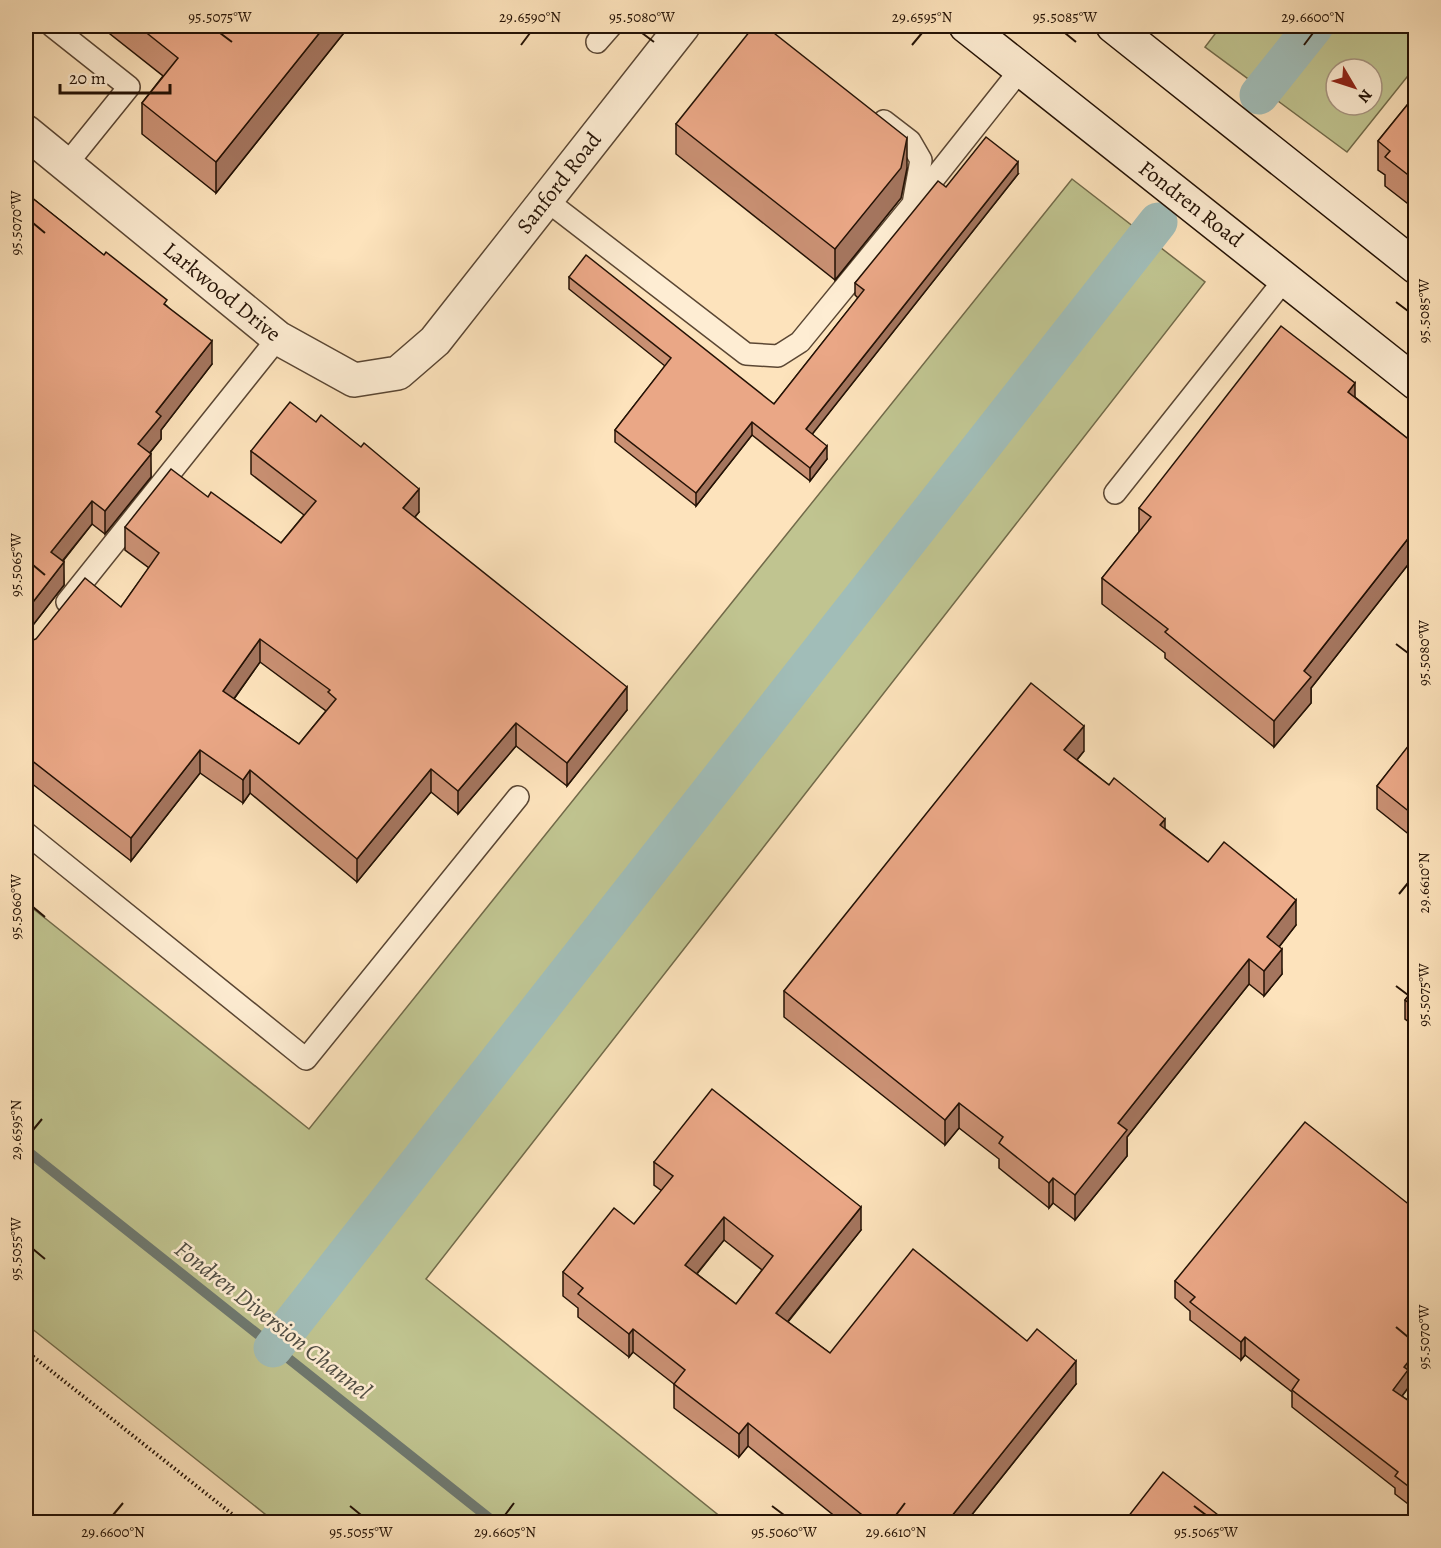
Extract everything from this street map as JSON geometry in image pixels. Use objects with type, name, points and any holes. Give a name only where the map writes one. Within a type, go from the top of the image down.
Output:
[{"type":"main road","name":"Sanford Road","points":[[435,341],[683,26]]},
{"type":"main road","name":"Fondren Road","points":[[966,26],[1416,383]]},
{"type":"main road","points":[[1113,26],[1416,267]]},
{"type":"main road","name":"Larkwood Drive","points":[[26,132],[278,338],[354,380],[398,373],[435,341]]},
{"type":"lane","points":[[52,26],[129,87],[66,165]]},
{"type":"lane","points":[[546,200],[746,354],[778,356],[800,342],[1021,69]]},
{"type":"lane","points":[[864,105],[910,141],[921,160],[913,204]]},
{"type":"lane","points":[[1115,493],[1285,279]]},
{"type":"lane","points":[[54,618],[278,338]]},
{"type":"lane","points":[[26,833],[306,1059],[518,797]]},
{"type":"path","points":[[26,1351],[242,1522]]},
{"type":"green space","points":[[1221,26],[1415,26],[1415,67],[1384,106],[1384,57],[1324,57],[1324,117],[1375,117],[1347,152],[1205,47]]},
{"type":"green space","points":[[1072,179],[1205,282],[426,1279],[727,1522],[275,1522],[26,1324],[26,903],[309,1129]]},
{"type":"building","points":[[138,26],[325,26],[216,162],[142,103],[178,58]]},
{"type":"building","points":[[754,26],[765,26],[907,138],[901,168],[835,249],[676,124]]},
{"type":"building","points":[[1416,94],[1416,181],[1385,157],[1390,151],[1378,141]]},
{"type":"building","points":[[986,137],[1018,162],[806,429],[827,446],[810,468],[752,422],[696,493],[615,430],[671,358],[569,277],[586,255],[774,404],[864,290],[855,283],[938,181],[946,187]]},
{"type":"building","points":[[26,193],[104,255],[106,252],[167,300],[164,304],[212,341],[156,412],[161,416],[138,444],[151,454],[105,511],[92,501],[51,552],[64,562],[26,611]]},
{"type":"building","points":[[1281,326],[1355,383],[1348,392],[1416,445],[1416,532],[1414,531],[1304,671],[1311,677],[1274,721],[1165,632],[1168,629],[1102,578],[1151,517],[1139,508]]},
{"type":"building","points":[[290,402],[316,422],[321,415],[361,447],[364,443],[419,489],[403,508],[627,687],[567,763],[516,723],[458,791],[431,769],[357,859],[250,770],[243,780],[200,750],[131,838],[26,756],[26,749],[30,744],[26,740],[26,643],[36,639],[85,578],[121,607],[159,553],[125,527],[171,469],[208,497],[211,492],[281,543],[316,501],[251,451]],"holes":[[[260,639],[330,690],[328,692],[336,699],[299,744],[223,691]]]},
{"type":"building","points":[[1031,683],[1084,726],[1064,750],[1109,785],[1114,778],[1165,819],[1160,825],[1208,862],[1224,842],[1296,900],[1267,937],[1282,949],[1264,971],[1249,959],[1118,1123],[1127,1130],[1075,1195],[1053,1178],[1049,1183],[999,1143],[1003,1137],[959,1103],[945,1120],[784,991]]},
{"type":"building","points":[[1416,728],[1416,817],[1377,786],[1413,740],[1409,737]]},
{"type":"building","points":[[1416,986],[1416,1008],[1405,1000]]},
{"type":"building","points":[[712,1089],[861,1207],[776,1313],[830,1353],[913,1249],[1027,1341],[1037,1329],[1076,1361],[947,1522],[871,1522],[748,1423],[739,1434],[674,1384],[685,1370],[633,1329],[629,1334],[578,1294],[583,1288],[563,1272],[614,1208],[634,1224],[673,1176],[654,1162]],"holes":[[[724,1217],[773,1256],[736,1304],[685,1265]]]},
{"type":"building","points":[[1305,1122],[1416,1210],[1416,1352],[1404,1367],[1408,1370],[1393,1390],[1416,1406],[1416,1492],[1395,1476],[1398,1472],[1292,1390],[1299,1380],[1245,1337],[1241,1342],[1190,1302],[1195,1297],[1175,1281]]},
{"type":"building","points":[[1163,1472],[1227,1522],[1124,1522]]},
{"type":"waterway","points":[[1259,95],[1314,26]]},
{"type":"waterway","points":[[273,1348],[1158,222]]},
{"type":"waterway","name":"Fondren Diversion Channel","points":[[26,1150],[494,1522]]}]
